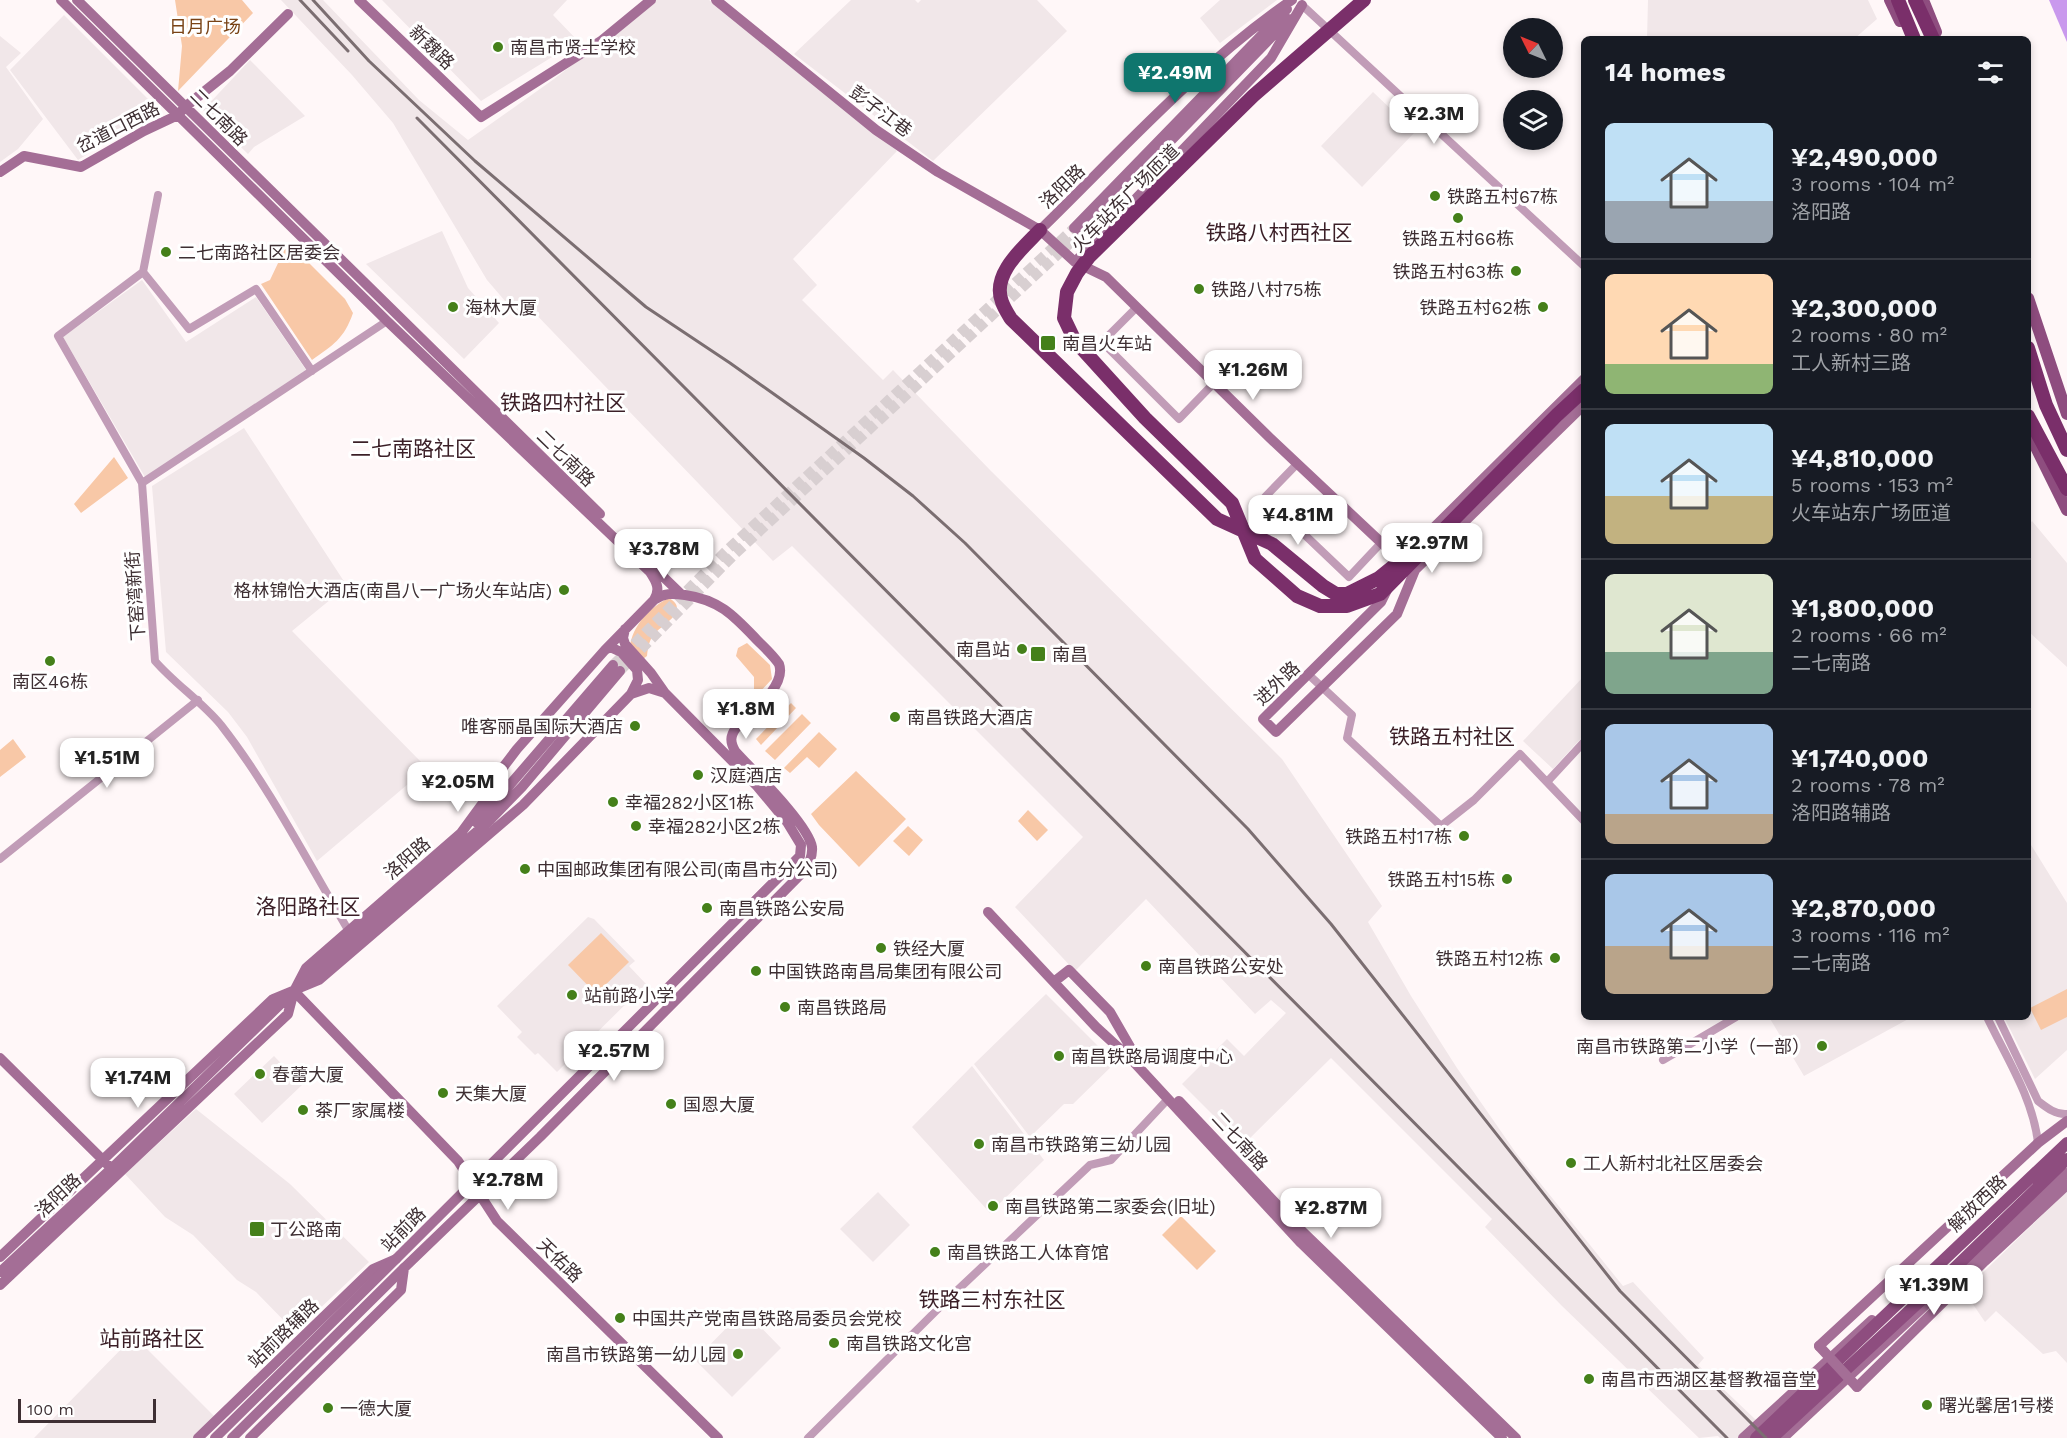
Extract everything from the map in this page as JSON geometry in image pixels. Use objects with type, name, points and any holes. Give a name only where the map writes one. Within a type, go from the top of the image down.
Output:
[{"type":"highway","name":"火车站东广场匝道","points":[[1364,0],[1252,96],[1089,257],[1067,292],[1064,318],[1075,341],[1145,418],[1233,503],[1255,560],[1297,596],[1320,606],[1347,606],[1380,594],[1581,393]]},
{"type":"highway","points":[[1898,0],[1913,36]]},
{"type":"highway","points":[[1922,1],[1935,36]]},
{"type":"highway","points":[[1040,230],[1014,256],[1000,281],[1001,300],[1011,319],[1217,519],[1272,544],[1336,594],[1347,594],[1360,588],[1379,578],[1400,561]]},
{"type":"highway","points":[[2031,358],[2046,405],[2067,450]]},
{"type":"highway","points":[[2031,422],[2067,489]]},
{"type":"main road","name":"二七南路","points":[[61,0],[182,111],[681,594]]},
{"type":"main road","name":"二七南路","points":[[77,0],[387,321],[650,572],[658,587],[654,600]]},
{"type":"main road","name":"新魏路","points":[[359,0],[482,117],[601,41],[651,0]]},
{"type":"main road","name":"彭子江巷","points":[[716,0],[876,130],[938,172],[1040,230]]},
{"type":"main road","points":[[1890,0],[1907,36]]},
{"type":"main road","name":"洛阳路","points":[[1295,1],[1256,25],[1220,54],[1040,230],[1075,262],[1106,277],[1297,464],[1400,561],[1415,570]]},
{"type":"main road","points":[[1077,231],[1295,1]]},
{"type":"main road","points":[[1075,262],[1271,58],[1295,1]]},
{"type":"main road","name":"岔道口西路","points":[[0,172],[24,156],[81,166],[182,111],[230,71],[288,14]]},
{"type":"main road","points":[[2031,307],[2067,416]]},
{"type":"main road","points":[[2031,348],[2067,416]]},
{"type":"main road","name":"进外路","points":[[1581,382],[1400,561],[1381,602],[1263,719],[1276,732],[1397,614],[1415,570],[1581,408]]},
{"type":"main road","points":[[2031,436],[2067,510]]},
{"type":"main road","points":[[2031,454],[2067,519]]},
{"type":"main road","points":[[666,594],[681,594],[702,598],[721,606],[733,615],[779,664],[781,672],[777,685],[736,728],[731,739],[735,751],[776,796],[808,837],[812,855],[802,873],[792,865],[800,856],[801,847],[787,822],[757,786],[665,693],[625,644],[623,638],[625,630],[654,600],[666,594]]},
{"type":"main road","name":"洛阳路","points":[[294,991],[309,971],[461,832],[517,749],[625,630]]},
{"type":"main road","points":[[605,650],[610,647],[618,650],[637,670],[638,680],[631,694]]},
{"type":"main road","name":"洛阳路","points":[[294,991],[490,820],[522,787],[616,668],[464,837],[350,932]]},
{"type":"main road","points":[[631,694],[650,688],[665,693]]},
{"type":"main road","name":"洛阳路","points":[[294,991],[319,980],[523,806],[631,694]]},
{"type":"main road","name":"站前路","points":[[215,1438],[792,865]]},
{"type":"main road","name":"站前路","points":[[232,1438],[480,1195],[802,873]]},
{"type":"main road","name":"二七南路","points":[[988,912],[1096,1027],[1132,1060],[1301,1243],[1502,1438]]},
{"type":"main road","name":"二七南路","points":[[1055,981],[1070,970],[1110,1012],[1133,1052],[1302,1231],[1516,1438]]},
{"type":"main road","points":[[0,1257],[107,1165],[273,999],[294,991]]},
{"type":"main road","points":[[0,1285],[288,1014],[294,991]]},
{"type":"main road","name":"天佑路","points":[[294,991],[458,1161],[474,1182],[497,1221],[718,1438]]},
{"type":"main road","points":[[0,1058],[107,1165]]},
{"type":"main road","points":[[2067,1121],[2051,1131],[1819,1346],[1857,1387],[1985,1261],[2067,1185]]},
{"type":"main road","points":[[1743,1438],[2067,1142]]},
{"type":"main road","name":"解放西路","points":[[1756,1438],[2067,1142]]},
{"type":"main road","name":"解放西路","points":[[1772,1438],[1935,1288],[2067,1159]]},
{"type":"main road","name":"洛阳路","points":[[0,1272],[107,1165]]},
{"type":"main road","points":[[1783,1438],[2067,1173]]},
{"type":"main road","name":"站前路辅路","points":[[198,1438],[373,1269],[396,1259]]},
{"type":"main road","points":[[250,1438],[401,1290],[404,1268]]},
{"type":"street","points":[[1295,1],[1581,263]]},
{"type":"street","points":[[158,195],[143,272],[58,336],[142,483],[387,321]]},
{"type":"street","points":[[143,272],[189,329],[256,289],[312,371]]},
{"type":"street","points":[[1137,307],[1102,342],[1179,419],[1214,383]]},
{"type":"street","points":[[1297,464],[1265,497],[1349,577],[1381,543]]},
{"type":"street","name":"下窑湾新街","points":[[142,483],[155,661],[169,678],[198,700],[249,762],[350,932]]},
{"type":"street","points":[[1309,675],[1352,715],[1347,738],[1441,826],[1474,800],[1520,754],[1581,818]]},
{"type":"street","points":[[0,859],[198,700]]},
{"type":"street","points":[[1546,782],[1581,745]]},
{"type":"street","points":[[1663,1060],[1731,1020]]},
{"type":"street","points":[[1988,1020],[2036,1123],[2038,1143]]},
{"type":"street","points":[[1999,1020],[2038,1101],[2048,1109],[2067,1114]]},
{"type":"street","points":[[808,1438],[947,1300],[1090,1165],[1111,1160],[1168,1099]]},
{"type":"shaded area","name":"南昌","points":[[281,0],[323,0],[419,100],[468,140],[554,79],[656,0],[709,0],[897,151],[793,259],[817,285],[802,300],[883,380],[893,370],[991,471],[1282,759],[1382,906],[1368,922],[1411,996],[1457,1068],[1516,1153],[1623,1286],[1633,1282],[1704,1358],[1698,1365],[1775,1438],[1720,1438],[1718,1436],[1699,1438],[1562,1306],[1485,1227],[1492,1219],[1331,1058],[1243,1145],[1182,1084],[1227,1039],[1244,1056],[1286,1013],[1271,1000],[1255,1014],[1146,899],[1075,971],[1015,907],[1083,837],[792,546],[773,561],[528,306],[518,316],[487,280],[393,123],[352,75]]},
{"type":"shaded area","name":"南昌市贤士学校","points":[[382,0],[567,0],[553,15],[578,41],[481,101]]},
{"type":"shaded area","points":[[851,0],[915,0],[918,3],[921,0],[1037,0],[1067,31],[933,161],[794,54]]},
{"type":"shaded area","points":[[1220,0],[1277,0],[1220,43],[1200,18]]},
{"type":"shaded area","points":[[1648,0],[1868,0],[1877,19],[1857,36],[1647,36]]},
{"type":"shaded area","points":[[2049,0],[2067,0],[2067,42]]},
{"type":"shaded area","points":[[64,15],[151,102],[149,116],[78,160],[10,70]]},
{"type":"shaded area","points":[[0,36],[21,53],[6,67],[43,119],[18,149],[0,162]]},
{"type":"shaded area","points":[[250,60],[305,116],[254,147],[248,154],[203,110]]},
{"type":"shaded area","points":[[1373,92],[1415,132],[1362,187],[1321,146]]},
{"type":"shaded area","points":[[442,231],[468,288],[499,323],[464,359],[366,264]]},
{"type":"shaded area","points":[[142,280],[186,342],[256,297],[306,370],[145,477],[63,337]]},
{"type":"shaded area","points":[[244,428],[347,586],[292,631],[427,768],[317,861],[247,737],[228,712],[166,652],[152,486]]},
{"type":"shaded area","points":[[2031,522],[2067,563],[2067,667],[2031,634]]},
{"type":"shaded area","points":[[1581,679],[1581,738],[1553,769],[1523,741]]},
{"type":"shaded area","points":[[2031,845],[2067,903],[2067,1050],[2035,1079],[2006,1020],[2031,1020]]},
{"type":"shaded area","name":"站前路小学","points":[[588,917],[594,919],[635,961],[629,966],[646,984],[557,1072],[517,1037],[522,1032],[497,1006]]},
{"type":"shaded area","points":[[1046,994],[1115,1063],[1073,1104],[1064,1104],[1030,1137],[974,1064]]},
{"type":"shaded area","name":"南昌市铁路第二小学（一部）","points":[[1771,1020],[1907,1020],[1804,1076]]},
{"type":"shaded area","points":[[274,1056],[302,1085],[262,1123],[234,1094]]},
{"type":"shaded area","name":"南昌市铁路第三幼儿园","points":[[972,1066],[1044,1160],[990,1213],[912,1127]]},
{"type":"shaded area","points":[[196,1109],[290,1184],[369,1262],[295,1332],[256,1292],[237,1280],[193,1235],[165,1217],[125,1174]]},
{"type":"shaded area","points":[[2067,1191],[2067,1363],[2056,1351],[2043,1354],[1996,1311],[1985,1322],[1964,1291]]},
{"type":"shaded area","points":[[878,1192],[910,1225],[873,1262],[840,1229]]},
{"type":"shaded area","name":"南昌市铁路第一幼儿园","points":[[744,1310],[781,1348],[732,1397],[695,1360]]},
{"type":"shaded area","points":[[134,1336],[215,1417],[194,1438],[34,1438]]},
{"type":"green space","name":"日月广场","points":[[175,0],[242,0],[253,13],[178,91],[182,46]]},
{"type":"green space","points":[[288,242],[345,299],[353,313],[342,335],[312,360],[261,284],[270,280]]},
{"type":"green space","points":[[114,457],[128,478],[81,513],[74,504]]},
{"type":"green space","points":[[669,598],[677,607],[676,612],[655,633],[649,644],[647,656],[643,659],[630,647],[631,639],[643,618],[655,606]]},
{"type":"green space","points":[[747,643],[770,665],[772,679],[757,695],[754,691],[754,677],[736,656],[738,648]]},
{"type":"green space","points":[[791,703],[796,708],[761,745],[756,739]]},
{"type":"green space","points":[[802,714],[811,723],[775,760],[765,751]]},
{"type":"green space","points":[[819,732],[837,749],[819,768],[807,757],[790,773],[784,768]]},
{"type":"green space","points":[[13,739],[26,757],[0,777],[0,750]]},
{"type":"green space","points":[[856,771],[906,819],[859,867],[811,814]]},
{"type":"green space","points":[[1028,810],[1048,830],[1037,841],[1018,821]]},
{"type":"green space","points":[[908,826],[923,840],[909,856],[893,841]]},
{"type":"green space","points":[[601,933],[629,962],[596,994],[568,965]]},
{"type":"green space","points":[[2067,989],[2067,1017],[2041,1030],[2031,1007]]},
{"type":"green space","points":[[1181,1216],[1216,1251],[1197,1270],[1162,1235]]},
{"type":"tunnel","points":[[613,665],[728,549],[1074,228]]},
{"type":"tunnel","points":[[620,671],[734,555],[1080,234]]},
{"type":"railway","points":[[300,0],[348,51]]},
{"type":"railway","points":[[313,0],[369,61],[475,161],[646,307],[864,458],[913,496],[965,543],[1248,829],[1331,924],[1620,1291],[1766,1438]]},
{"type":"railway","points":[[417,118],[1727,1438]]},
{"type":"place","name":"南昌市贤士学校","points":[[498,47]]},
{"type":"place","name":"铁路五村67栋","points":[[1435,196]]},
{"type":"place","name":"铁路五村66栋","points":[[1458,218]]},
{"type":"place","name":"二七南路社区居委会","points":[[166,252]]},
{"type":"place","name":"铁路五村63栋","points":[[1516,271]]},
{"type":"place","name":"铁路八村75栋","points":[[1199,289]]},
{"type":"place","name":"海林大厦","points":[[453,307]]},
{"type":"place","name":"铁路五村62栋","points":[[1543,307]]},
{"type":"place","name":"南昌火车站","points":[[1048,343]]},
{"type":"place","name":"格林锦怡大酒店(南昌八一广场火车站店)","points":[[564,590]]},
{"type":"place","name":"南昌站","points":[[1022,649]]},
{"type":"place","name":"南昌","points":[[1038,654]]},
{"type":"place","name":"南区46栋","points":[[50,661]]},
{"type":"place","name":"南昌铁路大酒店","points":[[895,717]]},
{"type":"place","name":"唯客丽晶国际大酒店","points":[[635,726]]},
{"type":"place","name":"汉庭酒店","points":[[698,775]]},
{"type":"place","name":"幸福282小区1栋","points":[[613,802]]},
{"type":"place","name":"幸福282小区2栋","points":[[636,826]]},
{"type":"place","name":"铁路五村17栋","points":[[1464,836]]},
{"type":"place","name":"中国邮政集团有限公司(南昌市分公司)","points":[[525,869]]},
{"type":"place","name":"铁路五村15栋","points":[[1507,879]]},
{"type":"place","name":"南昌铁路公安局","points":[[707,908]]},
{"type":"place","name":"铁经大厦","points":[[881,948]]},
{"type":"place","name":"铁路五村12栋","points":[[1555,958]]},
{"type":"place","name":"南昌铁路公安处","points":[[1146,966]]},
{"type":"place","name":"中国铁路南昌局集团有限公司","points":[[756,971]]},
{"type":"place","name":"站前路小学","points":[[572,995]]},
{"type":"place","name":"南昌铁路局","points":[[785,1007]]},
{"type":"place","name":"南昌市铁路第二小学（一部）","points":[[1822,1046]]},
{"type":"place","name":"南昌铁路局调度中心","points":[[1059,1056]]},
{"type":"place","name":"春蕾大厦","points":[[260,1074]]},
{"type":"place","name":"天集大厦","points":[[443,1093]]},
{"type":"place","name":"国恩大厦","points":[[671,1104]]},
{"type":"place","name":"茶厂家属楼","points":[[303,1110]]},
{"type":"place","name":"南昌市铁路第三幼儿园","points":[[979,1144]]},
{"type":"place","name":"工人新村北社区居委会","points":[[1571,1163]]},
{"type":"place","name":"南昌铁路第二家委会(旧址)","points":[[993,1206]]},
{"type":"place","name":"丁公路南","points":[[257,1229]]},
{"type":"place","name":"南昌铁路工人体育馆","points":[[935,1252]]},
{"type":"place","name":"中国共产党南昌铁路局委员会党校","points":[[620,1318]]},
{"type":"place","name":"南昌铁路文化宫","points":[[834,1343]]},
{"type":"place","name":"南昌市铁路第一幼儿园","points":[[738,1354]]},
{"type":"place","name":"南昌市西湖区基督教福音堂","points":[[1589,1379]]},
{"type":"place","name":"曙光馨居1号楼","points":[[1927,1405]]},
{"type":"place","name":"一德大厦","points":[[328,1408]]},
{"type":"district","name":"铁路八村西社区","points":[[1279,232]]},
{"type":"district","name":"铁路四村社区","points":[[563,402]]},
{"type":"district","name":"二七南路社区","points":[[413,448]]},
{"type":"district","name":"铁路五村社区","points":[[1452,736]]},
{"type":"district","name":"洛阳路社区","points":[[308,906]]},
{"type":"district","name":"铁路三村东社区","points":[[992,1299]]},
{"type":"district","name":"站前路社区","points":[[152,1338]]}]
